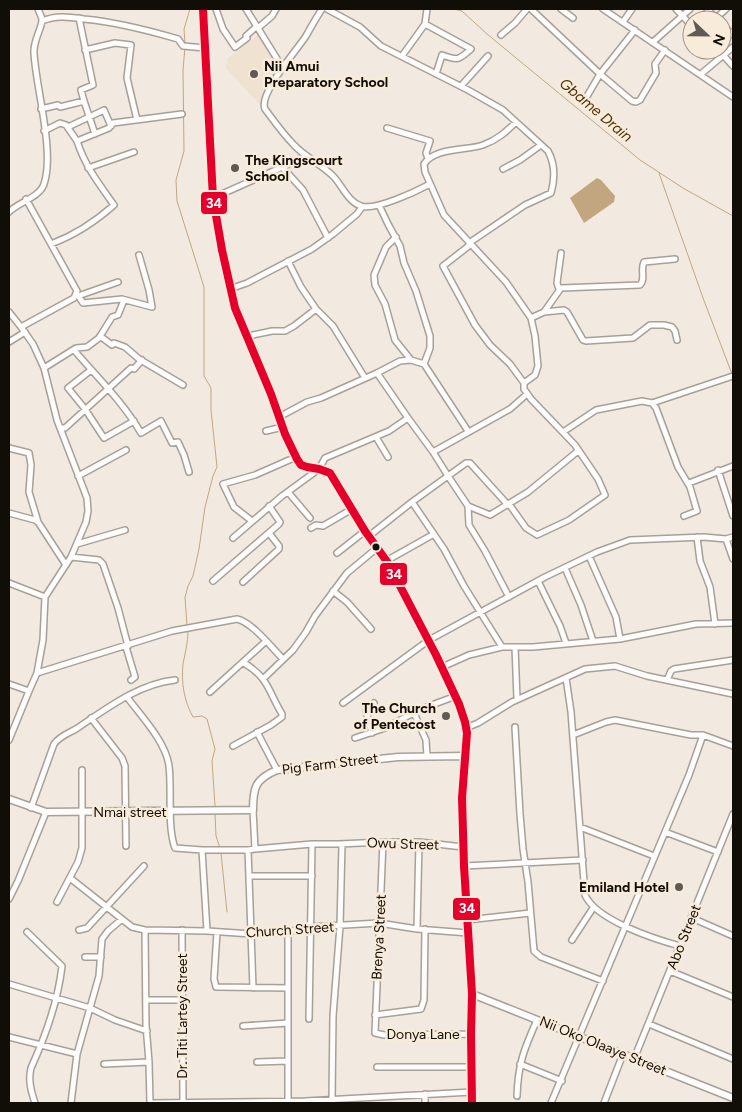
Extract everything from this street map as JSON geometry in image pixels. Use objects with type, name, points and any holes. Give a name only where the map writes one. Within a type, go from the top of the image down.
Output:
[{"type":"street","points":[[9,212],[26,199],[35,196],[44,185],[47,161],[33,50],[36,34],[42,20],[38,9]]},
{"type":"street","points":[[203,9],[213,198],[235,308],[296,457],[301,465],[330,473],[386,561],[429,640],[456,696],[466,728],[462,798],[472,994],[472,1103]]},
{"type":"street","points":[[216,9],[223,29],[235,47],[272,16],[276,9]]},
{"type":"street","points":[[246,9],[284,66]]},
{"type":"street","points":[[322,9],[305,38],[284,66],[263,105],[277,126],[294,145],[333,176],[354,202],[362,207],[379,205],[413,193],[430,184]]},
{"type":"street","points":[[327,9],[360,27],[381,46],[461,86],[503,110],[541,144],[552,158],[554,170],[550,193],[525,204],[443,266],[475,326],[490,345],[510,364],[524,383],[523,386],[527,394],[563,432],[605,491],[603,497],[569,520],[538,535],[526,528],[470,463],[466,463],[338,553]]},
{"type":"street","points":[[402,56],[425,24],[427,9]]},
{"type":"street","points":[[501,35],[529,9],[600,74],[632,101],[636,102],[640,100],[656,73],[655,64],[665,50]]},
{"type":"street","points":[[561,9],[573,18]]},
{"type":"street","points":[[603,9],[733,97]]},
{"type":"street","points":[[623,22],[632,9]]},
{"type":"street","points":[[653,42],[682,15],[676,9]]},
{"type":"street","points":[[42,20],[51,17],[79,18],[126,24],[178,40],[185,47],[205,48]]},
{"type":"street","points":[[79,18],[93,85],[81,90],[95,134]]},
{"type":"street","points":[[425,24],[471,49],[461,58],[455,60],[442,55],[436,74]]},
{"type":"street","points":[[583,103],[600,74],[635,30]]},
{"type":"street","points":[[85,50],[115,43],[131,45],[127,78],[137,120]]},
{"type":"street","points":[[461,86],[488,56]]},
{"type":"street","points":[[701,74],[718,60]]},
{"type":"street","points":[[41,110],[84,101]]},
{"type":"street","points":[[68,128],[104,110],[111,126]]},
{"type":"street","points":[[77,141],[111,126],[113,123],[182,114]]},
{"type":"street","points":[[516,122],[504,135],[484,144],[428,158],[424,164],[430,184],[444,215],[506,282],[531,318],[535,336],[537,370],[535,375],[524,383]]},
{"type":"street","points":[[44,131],[60,123],[68,128],[77,141],[88,168],[114,205],[88,226],[65,239],[51,244]]},
{"type":"street","points":[[387,128],[430,141],[426,153],[428,158]]},
{"type":"street","points":[[503,170],[541,144]]},
{"type":"street","points":[[88,168],[134,152]]},
{"type":"street","points":[[213,198],[307,156]]},
{"type":"street","points":[[283,168],[303,190],[328,238]]},
{"type":"street","points":[[26,199],[83,303],[124,300],[152,307],[139,254]]},
{"type":"street","points":[[379,205],[400,246],[404,263],[416,291],[430,336],[430,348],[424,364]]},
{"type":"street","points":[[230,289],[247,283],[310,250],[328,238],[357,214],[362,207]]},
{"type":"street","points":[[396,237],[386,247],[374,280],[385,304],[395,340],[411,360]]},
{"type":"street","points":[[559,289],[557,283],[561,252]]},
{"type":"street","points":[[544,312],[559,289],[566,287],[640,285],[643,280],[642,268],[644,262],[675,259]]},
{"type":"street","points":[[288,261],[301,287],[316,309],[333,326],[365,378]]},
{"type":"street","points":[[21,326],[77,295],[118,282]]},
{"type":"street","points":[[44,368],[74,350],[87,348],[100,336],[108,321],[118,315],[124,300]]},
{"type":"street","points":[[248,336],[269,331],[285,331],[316,309]]},
{"type":"street","points":[[531,318],[544,312],[561,310],[567,312],[586,342],[633,338],[650,326],[669,326],[674,329],[677,340]]},
{"type":"street","points":[[9,312],[33,344],[44,368],[60,428],[87,498],[88,511],[86,522],[71,557],[45,597],[43,640],[37,673],[9,740]]},
{"type":"street","points":[[9,342],[25,332]]},
{"type":"street","points":[[100,336],[112,345],[114,343],[125,347],[142,360],[183,385]]},
{"type":"street","points":[[74,350],[109,388],[141,433],[161,421],[172,443],[178,442],[189,472]]},
{"type":"street","points":[[60,428],[65,428],[142,360]]},
{"type":"street","points":[[280,417],[307,402],[321,398],[377,373],[400,360],[411,360],[424,364],[468,431]]},
{"type":"street","points":[[91,370],[68,388],[85,409],[104,438],[134,421]]},
{"type":"street","points":[[377,373],[433,452],[468,506],[468,525],[485,552],[508,597]]},
{"type":"street","points":[[563,432],[596,410],[642,401],[652,403],[730,378]]},
{"type":"street","points":[[433,452],[510,409],[527,394]]},
{"type":"street","points":[[652,403],[656,408],[678,467],[688,483],[697,511],[684,516]]},
{"type":"street","points":[[233,538],[270,506],[319,469],[325,458],[389,431],[408,418]]},
{"type":"street","points":[[266,431],[283,427]]},
{"type":"street","points":[[376,436],[388,457]]},
{"type":"street","points":[[9,448],[29,453],[31,465],[28,492],[38,522],[66,565]]},
{"type":"street","points":[[78,476],[126,450]]},
{"type":"street","points":[[468,506],[490,515],[528,492],[578,451]]},
{"type":"street","points":[[252,521],[234,507],[224,490],[223,484],[254,475],[296,457]]},
{"type":"street","points":[[688,483],[718,470],[733,466]]},
{"type":"street","points":[[718,470],[733,516]]},
{"type":"street","points":[[288,492],[310,518]]},
{"type":"street","points":[[412,502],[454,565],[464,586],[502,647]]},
{"type":"street","points":[[213,581],[280,522],[270,506]]},
{"type":"street","points":[[311,528],[316,525],[323,526],[352,508]]},
{"type":"street","points":[[9,513],[38,522]]},
{"type":"street","points":[[77,544],[125,530]]},
{"type":"street","points":[[242,582],[279,547],[269,533]]},
{"type":"street","points":[[386,561],[434,534]]},
{"type":"street","points":[[343,703],[429,640],[538,581],[612,546],[630,540],[726,539],[733,537]]},
{"type":"street","points":[[697,538],[700,561],[710,587],[715,624]]},
{"type":"street","points":[[726,539],[733,559]]},
{"type":"street","points":[[264,678],[284,659],[306,632],[315,616],[347,573],[377,548]]},
{"type":"street","points":[[589,556],[616,617],[620,639]]},
{"type":"street","points":[[71,557],[99,560],[103,564],[118,608],[135,676],[131,680]]},
{"type":"street","points":[[565,568],[581,605],[593,642]]},
{"type":"street","points":[[538,581],[560,626],[566,643]]},
{"type":"street","points":[[9,583],[45,597]]},
{"type":"street","points":[[333,591],[347,602],[371,630]]},
{"type":"street","points":[[37,673],[172,631],[237,619],[250,626],[284,659]]},
{"type":"street","points":[[442,667],[462,658],[502,647],[533,647],[593,642],[620,639],[696,624],[733,623]]},
{"type":"street","points":[[210,692],[265,642]]},
{"type":"street","points":[[515,647],[517,699]]},
{"type":"street","points":[[667,680],[674,669],[733,660]]},
{"type":"street","points":[[233,746],[282,717],[264,678],[255,669],[244,663]]},
{"type":"street","points":[[466,728],[478,723],[492,712],[517,699],[585,669],[614,666],[733,694]]},
{"type":"street","points":[[566,678],[573,735],[585,895],[588,903],[602,914],[627,926],[667,943],[680,946]]},
{"type":"street","points":[[31,808],[54,744],[60,737],[127,697],[154,684],[175,680]]},
{"type":"street","points":[[9,684],[29,691]]},
{"type":"street","points":[[355,738],[372,733],[456,696]]},
{"type":"street","points":[[127,697],[151,728],[162,746],[169,764],[175,848],[248,850],[312,844],[342,844],[340,926],[333,1016],[332,1099]]},
{"type":"street","points":[[372,733],[366,711],[374,703]]},
{"type":"street","points":[[414,713],[426,740],[427,756]]},
{"type":"street","points":[[91,718],[122,758],[125,766],[126,846]]},
{"type":"street","points":[[573,735],[615,720],[691,735],[703,735],[733,746]]},
{"type":"street","points":[[515,727],[520,814],[534,951],[536,954],[603,981]]},
{"type":"street","points":[[257,732],[277,770]]},
{"type":"street","points":[[551,1103],[627,926],[654,856],[689,775],[703,735]]},
{"type":"street","name":"Pig Farm Street","points":[[255,849],[253,796],[260,779],[266,774],[277,770],[358,760],[464,756]]},
{"type":"street","points":[[57,902],[78,862],[82,848],[82,770]]},
{"type":"street","name":"Nmai street","points":[[9,799],[46,812],[253,810]]},
{"type":"street","points":[[9,899],[46,812]]},
{"type":"street","name":"Abo Street","points":[[634,1059],[733,814]]},
{"type":"street","points":[[580,827],[654,856]]},
{"type":"street","points":[[665,832],[718,852]]},
{"type":"street","name":"Brenya Street","points":[[375,1033],[384,842]]},
{"type":"street","points":[[417,928],[419,842]]},
{"type":"street","name":"Owu Street","points":[[342,844],[419,842],[463,847]]},
{"type":"street","points":[[310,1019],[312,844]]},
{"type":"street","points":[[202,850],[207,931]]},
{"type":"street","points":[[248,850],[253,988]]},
{"type":"street","points":[[464,866],[583,860]]},
{"type":"street","points":[[79,930],[86,928],[144,866]]},
{"type":"street","points":[[249,876],[312,876]]},
{"type":"street","name":"Church Street","points":[[70,878],[132,927],[145,930],[252,934],[379,923],[468,933]]},
{"type":"street","points":[[572,940],[593,908]]},
{"type":"street","points":[[467,920],[530,913]]},
{"type":"street","points":[[692,918],[733,936]]},
{"type":"street","points":[[71,1103],[77,1054],[99,976],[103,936],[122,919]]},
{"type":"street","points":[[375,1014],[421,1009],[424,1000],[425,929]]},
{"type":"street","points":[[145,930],[146,1030],[150,1062],[151,1103],[262,1103],[332,1099],[352,1101],[394,1100],[425,1094],[472,1092]]},
{"type":"street","name":"Dr. Titi Lartey Street","points":[[182,930],[182,1102]]},
{"type":"street","points":[[27,932],[62,966],[57,998],[29,1075],[35,1103]]},
{"type":"street","points":[[217,932],[214,985],[220,988],[288,988]]},
{"type":"street","points":[[288,932],[288,1102]]},
{"type":"street","points":[[84,957],[100,957]]},
{"type":"street","points":[[670,971],[733,997]]},
{"type":"street","points":[[9,984],[90,1008],[115,1020],[146,1030]]},
{"type":"street","name":"Nii Oko Olaaye Street","points":[[472,994],[733,1098]]},
{"type":"street","points":[[146,1000],[182,1000]]},
{"type":"street","points":[[517,1096],[520,1064],[526,1044],[537,1020]]},
{"type":"street","points":[[243,1026],[288,1023]]},
{"type":"street","points":[[648,1024],[733,1059]]},
{"type":"street","name":"Donya Lane","points":[[375,1033],[384,1035],[471,1034]]},
{"type":"street","points":[[9,1037],[77,1054]]},
{"type":"street","points":[[604,1103],[623,1054]]},
{"type":"street","points":[[104,1064],[150,1062]]},
{"type":"street","points":[[257,1062],[288,1062]]},
{"type":"street","points":[[520,1064],[562,1081]]},
{"type":"street","points":[[377,1066],[472,1067]]},
{"type":"street","points":[[424,1103],[425,1094]]},
{"type":"shaded area","name":"Nii Amui Preparatory School","points":[[259,34],[281,66],[260,105],[225,67],[228,62],[227,59]]},
{"type":"shaded area","points":[[597,178],[615,196],[614,202],[584,223],[570,198]]},
{"type":"waterway","points":[[185,43],[184,29],[190,9]]},
{"type":"waterway","name":"Gbame Drain","points":[[454,9],[462,11],[487,34],[640,160],[683,188],[733,216]]},
{"type":"waterway","points":[[185,47],[183,70],[184,151],[176,180],[177,201],[204,287],[204,376],[211,388],[211,410],[217,467],[205,507],[193,576],[185,597],[187,626]]},
{"type":"waterway","points":[[659,173],[732,374]]},
{"type":"waterway","points":[[188,632],[182,671],[184,691],[193,717],[202,716],[207,719],[215,749],[212,761],[215,806]]},
{"type":"waterway","points":[[215,813],[216,836],[220,848]]},
{"type":"waterway","points":[[221,853],[227,912]]},
{"type":"transit line","name":"34","points":[[203,9],[213,198],[235,308],[271,394],[285,434],[297,459],[301,465],[330,473],[365,531],[388,563],[436,655],[459,704],[465,722],[467,733],[462,798],[472,994],[472,1103]]},
{"type":"place","name":"Nii Amui Preparatory School","points":[[254,74]]},
{"type":"place","name":"The Kingscourt School","points":[[235,168]]},
{"type":"place","name":"The Church of Pentecost","points":[[446,716]]},
{"type":"place","name":"Emiland Hotel","points":[[679,887]]}]
